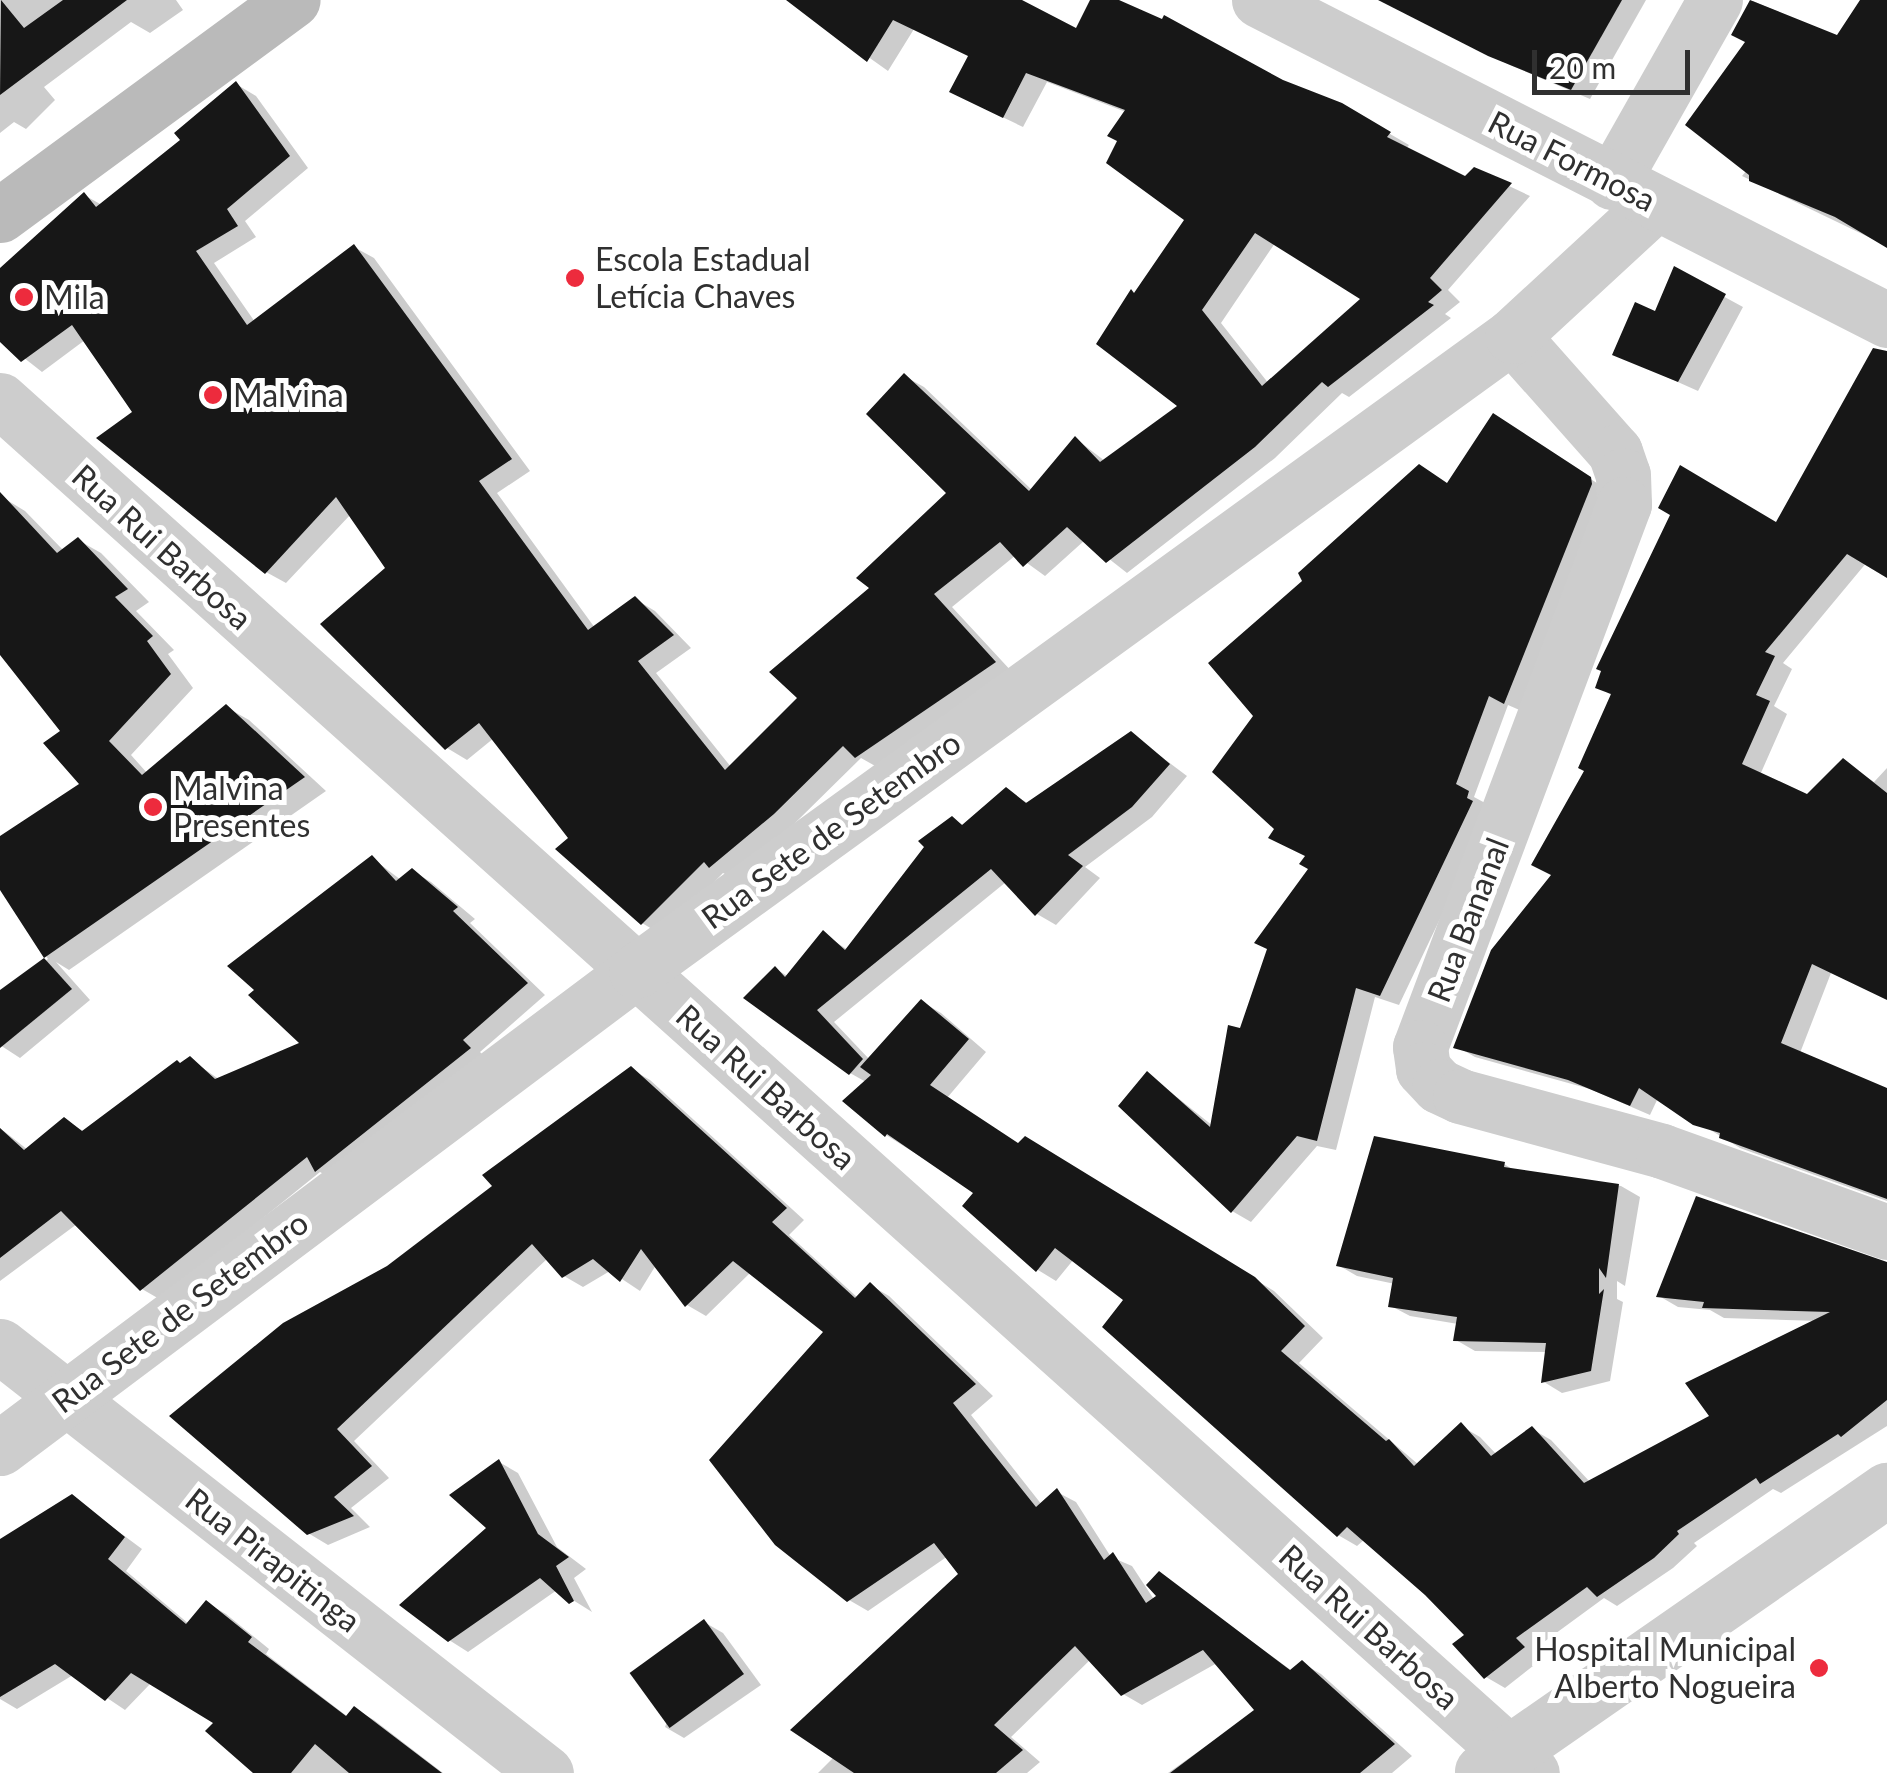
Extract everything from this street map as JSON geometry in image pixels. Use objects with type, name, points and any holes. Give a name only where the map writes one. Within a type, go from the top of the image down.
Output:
[{"type":"main road","points":[[0,215],[292,0]]},
{"type":"street","name":"Rua Formosa","points":[[1259,0],[1887,320]]},
{"type":"street","name":"Rua Sete de Setembro","points":[[0,1448],[636,971],[1512,336],[1634,193],[1715,0]]},
{"type":"street","name":"Rua Bananal","points":[[1512,336],[1615,452],[1623,475],[1624,504],[1420,1047],[1424,1070],[1440,1086],[1460,1096],[1662,1151],[1887,1232]]},
{"type":"street","name":"Rua Rui Barbosa","points":[[0,400],[636,971],[1507,1766]]},
{"type":"street","name":"Rua Pirapitinga","points":[[0,1346],[546,1773]]},
{"type":"street","points":[[1507,1766],[1887,1490]]},
{"type":"building","points":[[1,0],[24,28],[63,0],[127,0],[0,95]]},
{"type":"building","points":[[786,0],[1022,0],[1076,28],[1090,0],[1119,0],[1162,19],[1164,15],[1283,80],[1342,103],[1391,132],[1387,137],[1465,176],[1474,167],[1512,183],[1430,278],[1442,290],[1428,302],[1434,305],[1328,387],[1322,382],[1255,447],[1106,563],[1067,527],[1023,567],[1000,542],[934,594],[996,662],[855,758],[843,746],[774,814],[709,868],[704,862],[641,925],[555,849],[568,838],[479,723],[445,750],[320,624],[385,568],[336,497],[265,574],[96,438],[132,412],[72,325],[21,362],[0,342],[0,268],[84,192],[96,207],[180,140],[174,133],[236,81],[290,156],[227,209],[238,226],[196,251],[247,325],[354,244],[512,459],[479,481],[588,630],[635,596],[674,635],[638,661],[725,770],[797,698],[769,672],[869,588],[856,578],[946,493],[866,414],[904,373],[1029,491],[1075,436],[1100,462],[1177,406],[1096,344],[1131,289],[1134,293],[1184,220],[1106,163],[1117,141],[1107,136],[1125,110],[1026,73],[1003,118],[949,92],[968,56],[893,20],[867,62]],"holes":[[[1255,233],[1360,299],[1262,386],[1202,310]]]},
{"type":"building","points":[[1378,0],[1622,0],[1571,90],[1488,56]]},
{"type":"building","points":[[1750,0],[1837,35],[1860,0],[1887,0],[1887,248],[1835,217],[1749,181],[1749,175],[1685,125],[1745,42],[1731,35]]},
{"type":"building","points":[[1674,266],[1726,294],[1678,382],[1612,355],[1635,302],[1655,311]]},
{"type":"building","points":[[1873,348],[1887,351],[1887,578],[1847,554],[1765,652],[1775,656],[1756,695],[1770,701],[1742,764],[1807,794],[1843,758],[1887,793],[1887,1000],[1812,964],[1781,1043],[1887,1088],[1887,1199],[1719,1138],[1720,1133],[1693,1125],[1639,1088],[1630,1106],[1568,1080],[1453,1048],[1491,950],[1551,875],[1531,865],[1584,771],[1578,768],[1611,694],[1595,688],[1601,671],[1596,669],[1670,515],[1658,508],[1680,465],[1776,522]]},
{"type":"building","points":[[1493,413],[1591,477],[1592,484],[1504,704],[1489,696],[1456,784],[1469,791],[1467,798],[1473,801],[1380,996],[1356,988],[1317,1141],[1297,1136],[1231,1213],[1118,1106],[1147,1071],[1210,1127],[1228,1025],[1240,1028],[1267,949],[1254,943],[1308,869],[1299,864],[1305,856],[1268,838],[1274,829],[1212,772],[1253,716],[1208,663],[1302,581],[1298,573],[1419,464],[1447,483]]},
{"type":"building","points":[[0,492],[57,553],[78,537],[128,589],[115,597],[153,636],[147,641],[171,674],[109,741],[142,775],[226,704],[305,777],[44,958],[0,890],[0,836],[79,784],[43,743],[60,731],[0,655]]},
{"type":"building","points":[[1131,731],[1170,764],[1132,807],[1068,855],[1083,866],[1035,916],[991,869],[817,1010],[863,1059],[849,1075],[743,998],[775,966],[785,977],[823,930],[845,950],[924,847],[918,841],[952,816],[962,825],[1006,787],[1026,803]]},
{"type":"building","points":[[372,855],[396,881],[412,868],[458,907],[453,911],[528,983],[463,1040],[471,1048],[315,1172],[307,1157],[140,1291],[61,1211],[0,1258],[0,1128],[24,1150],[64,1117],[82,1131],[177,1060],[180,1063],[190,1056],[215,1079],[299,1043],[248,995],[254,990],[227,966]]},
{"type":"building","points":[[44,958],[72,989],[0,1048],[0,990]]},
{"type":"building","points":[[921,999],[969,1039],[930,1085],[1018,1143],[1025,1136],[1255,1277],[1305,1326],[1281,1351],[1386,1441],[1389,1439],[1414,1466],[1461,1422],[1491,1456],[1532,1426],[1584,1483],[1709,1416],[1685,1383],[1830,1312],[1702,1308],[1704,1302],[1656,1297],[1696,1196],[1887,1262],[1887,1400],[1841,1437],[1838,1434],[1760,1484],[1756,1478],[1677,1531],[1679,1534],[1654,1558],[1597,1597],[1587,1587],[1516,1638],[1525,1647],[1484,1679],[1452,1644],[1464,1635],[1425,1595],[1347,1527],[1337,1537],[1102,1327],[1123,1300],[1055,1248],[1036,1272],[962,1206],[973,1193],[887,1134],[885,1137],[842,1101],[871,1075],[860,1067]]},
{"type":"building","points":[[631,1066],[787,1208],[772,1222],[855,1298],[870,1282],[976,1384],[953,1403],[1036,1507],[1057,1488],[1104,1560],[1113,1552],[1146,1603],[1156,1596],[1146,1585],[1159,1571],[1290,1670],[1302,1660],[1395,1744],[1360,1773],[1170,1773],[1254,1710],[1203,1650],[1121,1696],[1075,1646],[994,1725],[1023,1750],[996,1773],[854,1773],[790,1730],[958,1574],[934,1543],[847,1602],[775,1545],[709,1460],[823,1332],[733,1261],[685,1307],[641,1249],[620,1282],[593,1259],[562,1278],[532,1244],[337,1429],[372,1466],[334,1497],[354,1516],[307,1535],[169,1416],[283,1323],[387,1266],[492,1186],[482,1175]]},
{"type":"building","points":[[1374,1136],[1505,1162],[1504,1167],[1619,1184],[1606,1278],[1599,1268],[1599,1294],[1604,1289],[1591,1371],[1541,1383],[1546,1343],[1453,1341],[1457,1317],[1388,1307],[1393,1278],[1336,1266]]},
{"type":"building","points":[[499,1459],[538,1534],[569,1557],[556,1566],[574,1601],[569,1604],[540,1578],[448,1642],[399,1605],[486,1528],[449,1495]]},
{"type":"building","points":[[72,1494],[125,1537],[108,1559],[186,1624],[206,1600],[252,1637],[248,1642],[346,1716],[354,1706],[442,1773],[349,1773],[315,1744],[291,1773],[253,1773],[205,1731],[213,1723],[131,1673],[105,1701],[55,1664],[0,1697],[0,1539]]},
{"type":"building","points":[[704,1619],[744,1674],[670,1728],[630,1673]]},
{"type":"place","name":"Escola Estadual Letícia Chaves","points":[[575,278]]},
{"type":"place","name":"Mila","points":[[24,297]]},
{"type":"place","name":"Malvina","points":[[213,395]]},
{"type":"place","name":"Malvina Presentes","points":[[153,807]]},
{"type":"place","name":"Hospital Municipal Alberto Nogueira","points":[[1819,1668]]}]
